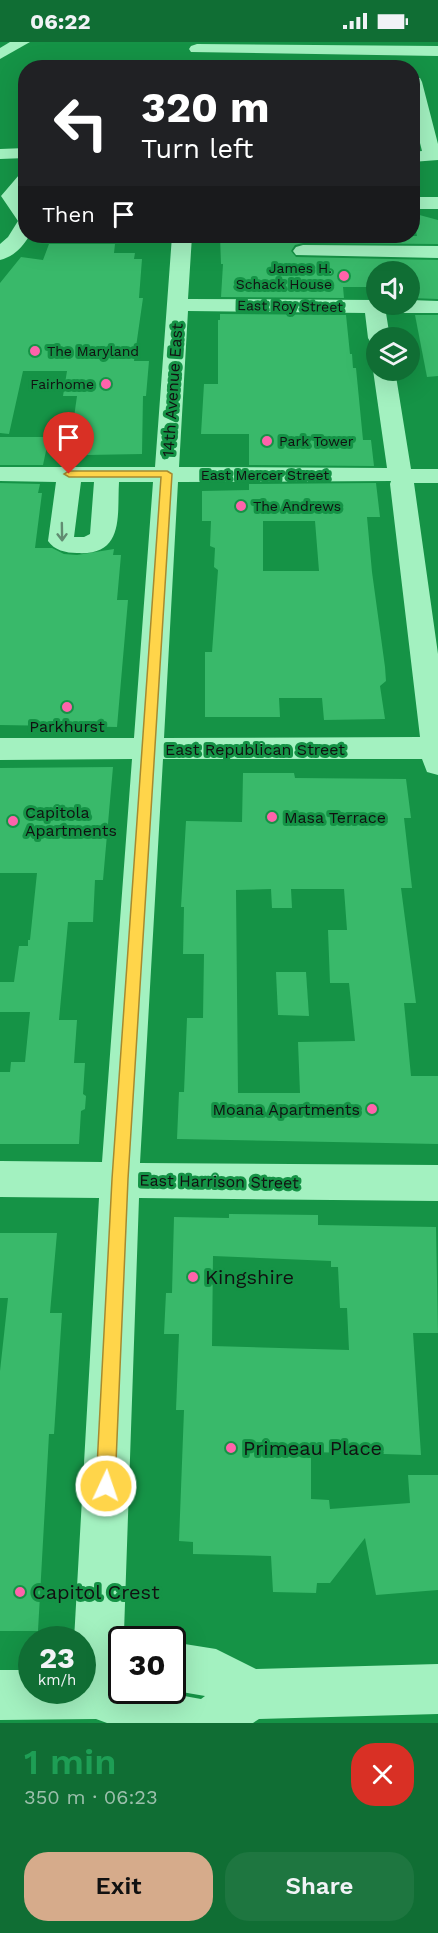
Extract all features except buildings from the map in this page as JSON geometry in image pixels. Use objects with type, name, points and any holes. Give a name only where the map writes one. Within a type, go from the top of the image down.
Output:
[{"type":"street","points":[[0,54],[22,42]]},
{"type":"street","points":[[197,46],[438,51]]},
{"type":"street","points":[[420,156],[432,156],[424,117]]},
{"type":"street","points":[[0,153],[18,153]]},
{"type":"street","points":[[18,188],[10,196],[18,208]]},
{"type":"street","points":[[420,203],[438,203]]},
{"type":"street","points":[[0,254],[18,238]]},
{"type":"street","name":"14th Avenue East","points":[[110,1626],[120,1179],[182,243]]},
{"type":"street","points":[[303,251],[438,252]]},
{"type":"street","name":"East Roy Street","points":[[178,305],[366,307]]},
{"type":"street","name":"East Roy Street","points":[[420,307],[438,307]]},
{"type":"street","points":[[386,381],[437,753]]},
{"type":"street","name":"East Mercer Street","points":[[0,474],[438,476]]},
{"type":"street","points":[[69,474],[61,541],[73,545],[92,544],[100,541],[103,535],[107,474]]},
{"type":"street","name":"East Republican Street","points":[[0,749],[437,753]]},
{"type":"street","name":"East Harrison Street","points":[[0,1179],[438,1183]]},
{"type":"street","points":[[186,1668],[216,1674],[252,1709]]},
{"type":"street","points":[[0,1695],[108,1689]]},
{"type":"street","points":[[209,1723],[252,1709],[438,1689]]},
{"type":"street","points":[[136,1704],[165,1720],[200,1723]]},
{"type":"place","name":"James H. Schack House","points":[[344,276]]},
{"type":"place","name":"The Maryland","points":[[35,351]]},
{"type":"place","name":"Fairhome","points":[[106,384]]},
{"type":"place","name":"Park Tower","points":[[267,441]]},
{"type":"place","name":"The Andrews","points":[[241,506]]},
{"type":"place","name":"Parkhurst","points":[[67,707]]},
{"type":"place","name":"Masa Terrace","points":[[272,817]]},
{"type":"place","name":"Capitola Apartments","points":[[13,821]]},
{"type":"place","name":"Moana Apartments","points":[[372,1109]]},
{"type":"place","name":"Kingshire","points":[[193,1277]]},
{"type":"place","name":"Primeau Place","points":[[231,1448]]},
{"type":"place","name":"Capitol Crest","points":[[20,1592]]},
{"type":"route","points":[[69,474],[167,474],[120,1179],[106,1486]]}]
